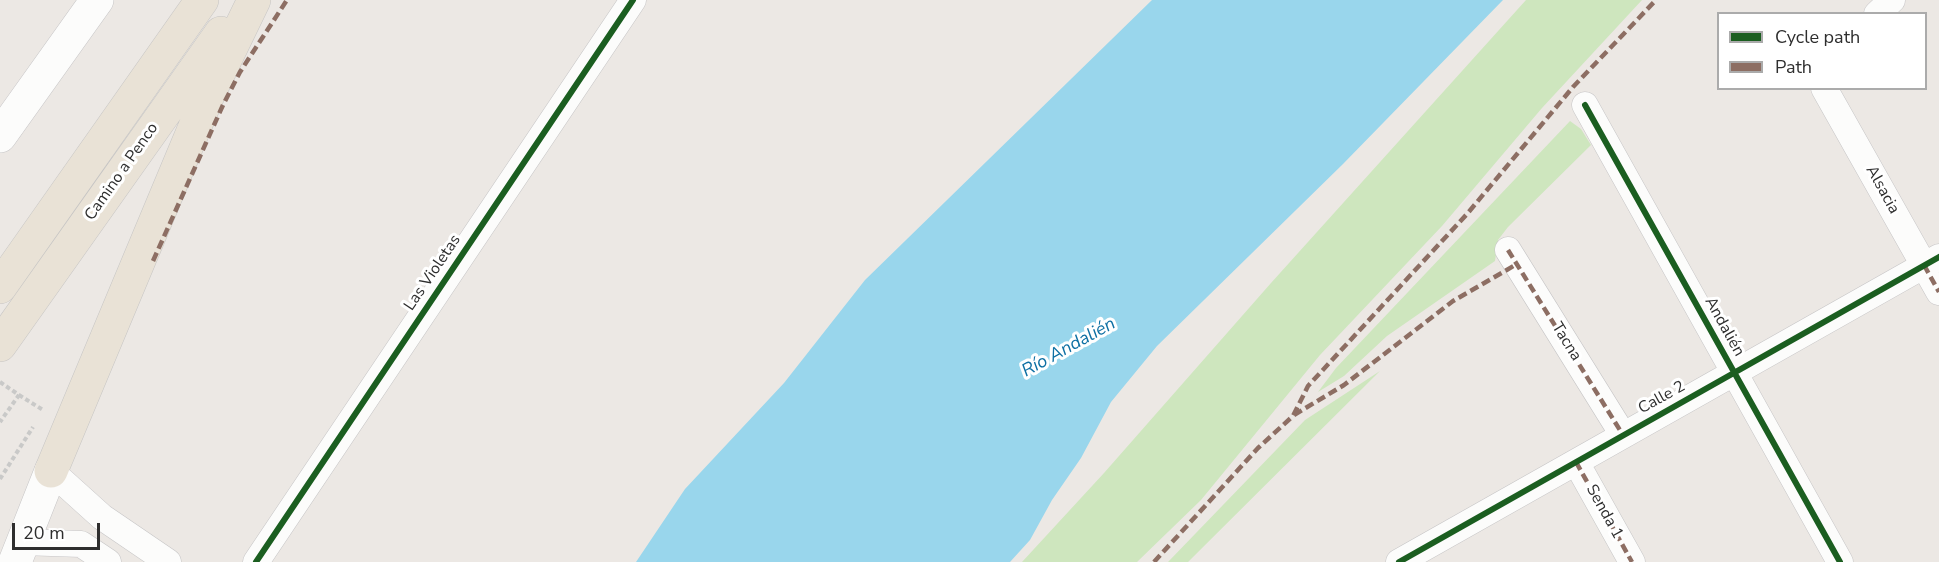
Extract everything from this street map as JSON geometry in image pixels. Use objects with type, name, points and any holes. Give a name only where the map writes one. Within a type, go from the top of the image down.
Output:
[{"type":"highway","name":"Camino a Penco","points":[[0,287],[202,0]]},
{"type":"highway","name":"Camino a Penco","points":[[0,345],[245,0]]},
{"type":"highway","points":[[51,471],[206,102],[254,0]]},
{"type":"street","points":[[0,136],[97,0]]},
{"type":"street","name":"Las Violetas","points":[[256,562],[633,0]]},
{"type":"street","points":[[1880,12],[1892,0]]},
{"type":"street","name":"Alsacia","points":[[1825,90],[1931,261],[1939,292]]},
{"type":"street","name":"Andalién","points":[[1585,105],[1840,562]]},
{"type":"street","name":"Tacna","points":[[1508,250],[1623,435]]},
{"type":"street","name":"Calle 2","points":[[1399,562],[1931,261]]},
{"type":"street","name":"Senda 1","points":[[1576,462],[1632,562]]},
{"type":"street","points":[[108,562],[81,544],[19,552],[51,471],[102,517],[168,562]]},
{"type":"path","points":[[0,382],[43,411],[0,479]]},
{"type":"path","points":[[0,422],[19,395]]},
{"type":"green space","points":[[1526,0],[1642,0],[1542,108],[1442,226],[1320,355],[1201,500],[1137,562],[1022,562],[1104,473],[1271,283]]},
{"type":"green space","points":[[1570,121],[1581,129],[1591,145],[1508,227],[1498,240],[1495,261],[1387,336],[1344,376],[1318,392],[1336,368]]},
{"type":"green space","points":[[1380,371],[1188,562],[1168,562],[1305,420]]},
{"type":"water","name":"Río Andalién","points":[[1152,0],[1503,0],[1343,164],[1157,346],[1111,402],[1081,458],[1052,500],[1030,540],[1010,562],[636,562],[685,489],[784,383],[865,280]]},
{"type":"marked path","points":[[153,261],[223,105],[240,72],[287,0]]},
{"type":"marked path","points":[[1154,562],[1258,448],[1293,416],[1308,386],[1467,214],[1573,87],[1656,0]]},
{"type":"marked path","points":[[1508,250],[1623,435]]},
{"type":"marked path","points":[[1294,415],[1344,385],[1453,301],[1517,264]]},
{"type":"marked path","points":[[1924,265],[1939,292]]},
{"type":"marked path","points":[[1576,462],[1632,562]]},
{"type":"cycle path","points":[[256,562],[633,0]]},
{"type":"cycle path","points":[[1585,105],[1840,562]]},
{"type":"cycle path","points":[[1399,562],[1939,257]]}]
